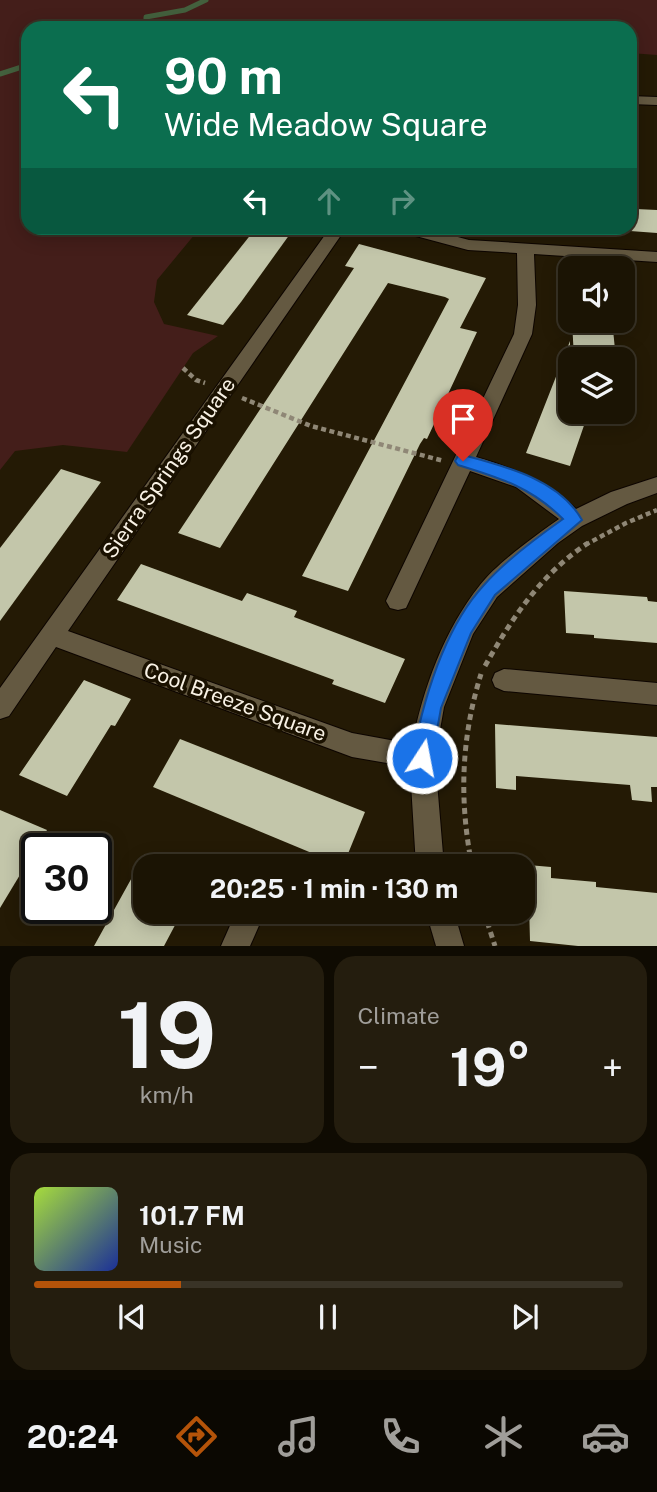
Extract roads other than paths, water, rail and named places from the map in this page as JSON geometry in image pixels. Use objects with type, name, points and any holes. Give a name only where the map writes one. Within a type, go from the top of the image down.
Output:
[{"type":"street","points":[[637,100],[657,101]]},
{"type":"street","name":"Sierra Springs Square","points":[[0,708],[333,235]]},
{"type":"street","points":[[432,235],[468,245],[657,257]]},
{"type":"street","points":[[398,601],[523,334],[527,305],[525,248]]},
{"type":"street","points":[[462,463],[508,473],[549,495],[574,520]]},
{"type":"street","points":[[429,854],[422,758],[432,708],[463,630],[489,590],[550,537],[574,520],[619,498],[657,485]]},
{"type":"street","name":"Cool Breeze Square","points":[[51,635],[352,745],[422,758]]},
{"type":"street","points":[[504,680],[657,694]]},
{"type":"street","points":[[235,946],[245,924]]},
{"type":"street","points":[[444,924],[450,946]]},
{"type":"waterway","points":[[146,21],[146,17],[185,10],[206,0]]},
{"type":"waterway","points":[[0,74],[21,67]]}]
